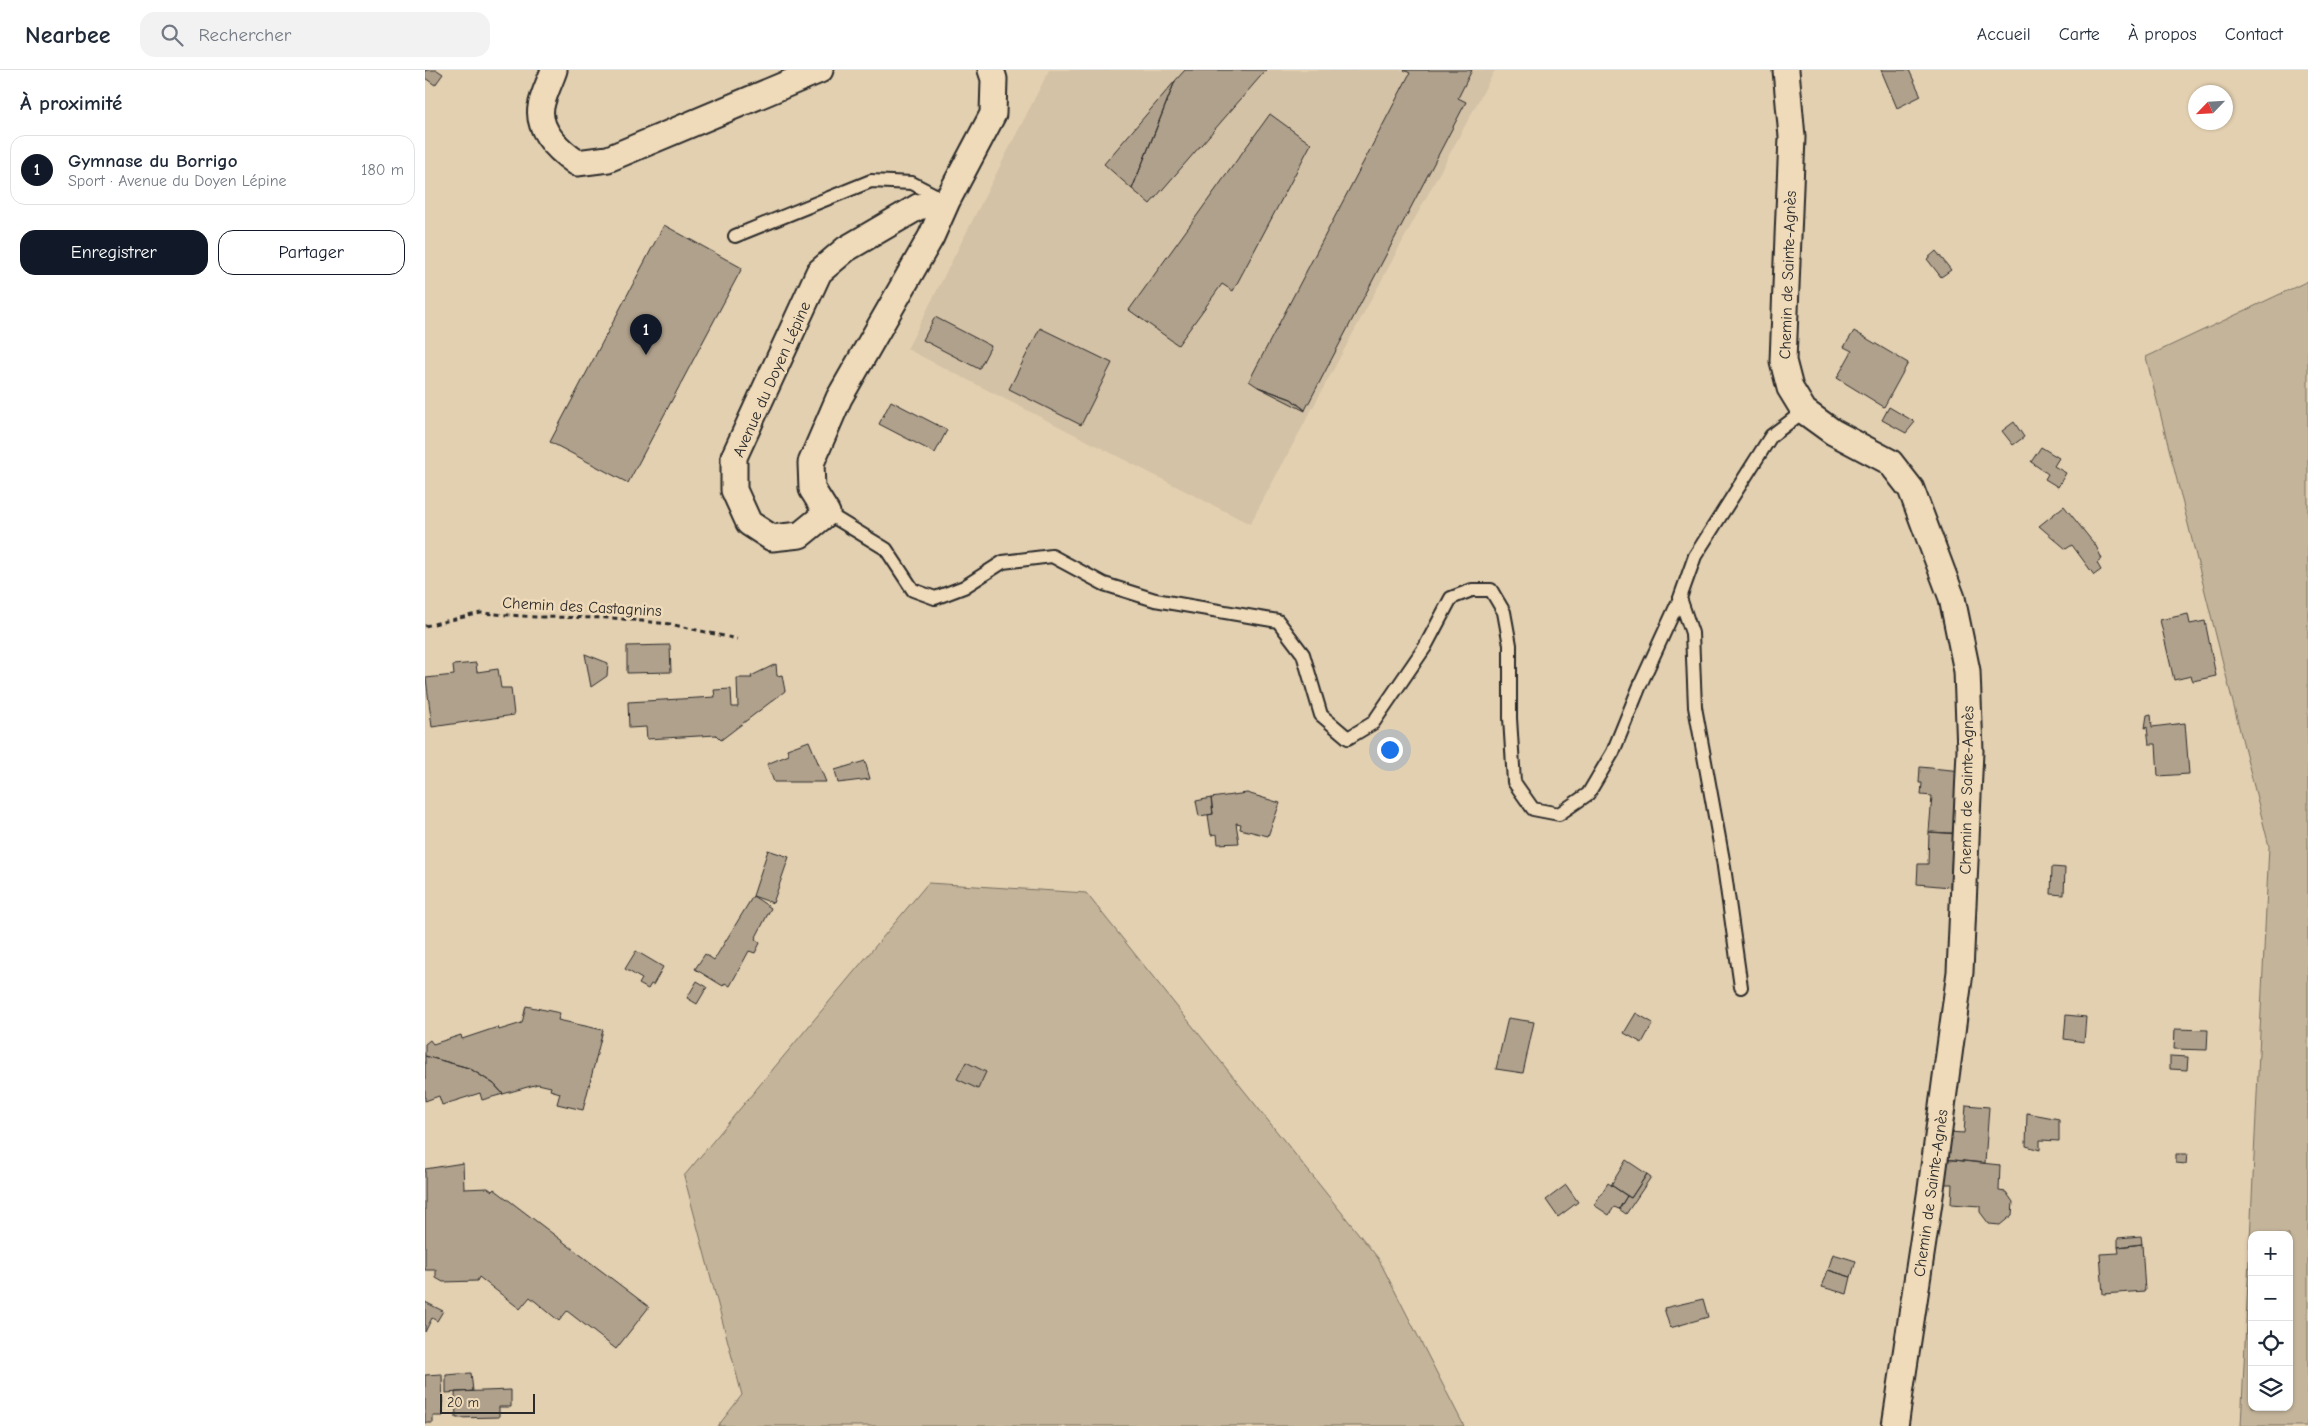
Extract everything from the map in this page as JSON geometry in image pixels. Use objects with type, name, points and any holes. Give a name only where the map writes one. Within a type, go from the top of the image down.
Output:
[{"type":"street","points":[[555,70],[541,108],[545,131],[560,151],[577,163],[608,159],[697,120],[820,70]]},
{"type":"street","points":[[827,513],[812,489],[811,463],[839,398],[931,237],[947,201],[993,114],[994,79],[991,70]]},
{"type":"street","name":"Chemin de Sainte-Agnès","points":[[1786,70],[1792,137],[1783,362],[1790,388],[1804,410],[1833,432],[1890,462],[1911,490],[1951,598],[1967,672],[1970,751],[1960,972],[1931,1189],[1895,1426]]},
{"type":"street","name":"Avenue du Doyen Lépine","points":[[827,513],[800,536],[772,538],[749,523],[734,490],[734,456],[819,272],[847,249],[887,224],[918,207],[947,201]]},
{"type":"lane","points":[[735,236],[871,181],[912,183],[947,201]]},
{"type":"lane","points":[[827,513],[886,549],[913,590],[935,598],[964,587],[1003,562],[1053,556],[1104,584],[1155,600],[1278,621],[1303,654],[1321,714],[1348,738],[1373,723],[1425,647],[1451,598],[1472,590],[1491,590],[1504,612],[1510,645],[1510,718],[1514,782],[1533,809],[1559,814],[1588,794],[1613,752],[1649,665],[1680,598],[1695,556],[1771,436],[1804,410]]},
{"type":"lane","points":[[1680,598],[1691,633],[1695,707],[1723,860],[1741,987]]},
{"type":"path","name":"Chemin des Castagnins","points":[[425,626],[481,613],[536,617],[613,618],[670,624],[737,638]]},
{"type":"shaded area","points":[[1049,70],[1495,70],[1250,524],[907,349]]},
{"type":"shaded area","points":[[2308,281],[2308,1426],[2241,1426],[2248,1281],[2248,1411],[2293,1411],[2293,1231],[2250,1231],[2269,846],[2146,357]]},
{"type":"shaded area","points":[[928,883],[1086,893],[1378,1258],[1464,1426],[718,1426],[742,1395],[684,1176]]},
{"type":"building","points":[[425,70],[437,70],[443,74],[435,85],[425,78]]},
{"type":"building","points":[[1185,70],[1266,70],[1150,204],[1132,189],[1175,81]]},
{"type":"building","points":[[1404,70],[1472,70],[1458,98],[1466,102],[1305,410],[1291,399],[1258,387],[1249,381],[1410,73]]},
{"type":"building","points":[[1881,70],[1909,70],[1921,96],[1897,108]]},
{"type":"building","points":[[1175,81],[1155,132],[1132,189],[1104,164]]},
{"type":"building","points":[[1270,114],[1311,144],[1233,291],[1222,284],[1178,345],[1129,310]]},
{"type":"building","points":[[664,225],[742,268],[628,483],[550,442]]},
{"type":"building","points":[[1936,251],[1951,270],[1941,277],[1927,259]]},
{"type":"building","points":[[935,317],[991,346],[979,369],[923,340]]},
{"type":"building","points":[[1040,328],[1112,363],[1081,425],[1009,389]]},
{"type":"building","points":[[1854,331],[1908,363],[1884,407],[1837,378],[1852,351],[1844,347]]},
{"type":"building","points":[[1258,387],[1291,399],[1305,411]]},
{"type":"building","points":[[891,401],[947,430],[935,453],[879,424]]},
{"type":"building","points":[[1889,407],[1915,422],[1906,433],[1882,420]]},
{"type":"building","points":[[2014,422],[2024,437],[2013,445],[2002,431]]},
{"type":"building","points":[[2041,447],[2059,458],[2054,466],[2066,473],[2058,487],[2045,479],[2048,474],[2031,462]]},
{"type":"building","points":[[2064,506],[2096,546],[2102,559],[2097,563],[2101,570],[2094,575],[2072,545],[2066,549],[2039,526]]},
{"type":"building","points":[[2188,614],[2190,624],[2205,621],[2216,676],[2193,681],[2191,676],[2174,680],[2160,620]]},
{"type":"building","points":[[670,645],[671,672],[627,673],[627,646]]},
{"type":"building","points":[[585,654],[608,663],[607,676],[591,687]]},
{"type":"building","points":[[476,663],[477,672],[498,669],[501,688],[511,688],[514,715],[432,727],[426,678],[454,675],[453,665]]},
{"type":"building","points":[[776,664],[777,676],[782,675],[785,691],[721,740],[716,735],[647,739],[646,727],[629,728],[628,702],[715,697],[714,690],[731,689],[732,707],[738,707],[737,678],[752,678],[751,676]]},
{"type":"building","points":[[2151,714],[2152,727],[2185,723],[2189,774],[2158,776],[2156,744],[2149,744],[2147,727],[2145,728],[2147,715]]},
{"type":"building","points":[[809,741],[826,782],[774,782],[767,764],[789,755],[787,749]]},
{"type":"building","points":[[865,761],[870,779],[838,783],[835,770]]},
{"type":"building","points":[[1920,767],[1962,771],[1957,834],[1929,832],[1932,796],[1921,795],[1922,783],[1919,783]]},
{"type":"building","points":[[1247,793],[1280,803],[1268,836],[1240,829],[1241,824],[1236,823],[1239,843],[1218,844],[1217,834],[1211,835],[1208,815],[1213,814],[1211,798]]},
{"type":"building","points":[[1211,798],[1213,814],[1199,816],[1196,801]]},
{"type":"building","points":[[1929,832],[1953,833],[1950,887],[1917,884],[1918,864],[1928,864]]},
{"type":"building","points":[[768,850],[789,857],[773,903],[753,896]]},
{"type":"building","points":[[2052,867],[2065,868],[2064,895],[2051,894]]},
{"type":"building","points":[[753,896],[771,908],[755,939],[760,943],[755,953],[749,951],[730,986],[725,983],[723,986],[695,969],[705,954],[714,960]]},
{"type":"building","points":[[636,951],[663,967],[653,985],[651,984],[648,989],[639,984],[642,979],[625,969]]},
{"type":"building","points":[[697,981],[707,987],[697,1004],[687,998]]},
{"type":"building","points":[[526,1006],[560,1013],[558,1020],[603,1030],[583,1110],[557,1104],[560,1093],[550,1090],[551,1087],[538,1084],[503,1094],[494,1084],[469,1068],[425,1056],[425,1044],[430,1040],[433,1044],[461,1035],[462,1039],[498,1027],[499,1030],[522,1023]]},
{"type":"building","points":[[1636,1013],[1653,1023],[1642,1043],[1624,1033]]},
{"type":"building","points":[[2066,1015],[2086,1017],[2084,1042],[2064,1039]]},
{"type":"building","points":[[1508,1018],[1534,1022],[1523,1073],[1496,1069]]},
{"type":"building","points":[[2175,1029],[2208,1030],[2207,1050],[2174,1049]]},
{"type":"building","points":[[425,1056],[469,1068],[494,1084],[503,1094],[482,1100],[480,1093],[442,1105],[439,1096],[425,1101]]},
{"type":"building","points":[[2170,1056],[2188,1057],[2187,1070],[2170,1069]]},
{"type":"building","points":[[966,1062],[986,1072],[978,1089],[957,1079]]},
{"type":"building","points":[[1966,1105],[1989,1107],[1985,1163],[1944,1159],[1949,1132],[1964,1133]]},
{"type":"building","points":[[2027,1113],[2059,1119],[2059,1141],[2040,1140],[2040,1150],[2026,1146]]},
{"type":"building","points":[[2176,1154],[2187,1154],[2186,1164],[2176,1163]]},
{"type":"building","points":[[1944,1159],[2000,1165],[1999,1191],[2006,1192],[2013,1202],[2012,1215],[2000,1225],[1989,1224],[1980,1212],[1980,1206],[1951,1204],[1952,1184],[1940,1184]]},
{"type":"building","points":[[1626,1160],[1647,1174],[1631,1198],[1611,1185]]},
{"type":"building","points":[[463,1163],[464,1189],[488,1188],[492,1191],[494,1189],[649,1307],[616,1349],[567,1311],[559,1321],[530,1297],[520,1309],[479,1277],[477,1281],[443,1282],[436,1278],[436,1270],[425,1270],[425,1169]]},
{"type":"building","points":[[1647,1174],[1651,1177],[1626,1214],[1619,1209],[1627,1196],[1631,1198]]},
{"type":"building","points":[[1608,1183],[1627,1196],[1619,1209],[1614,1207],[1609,1215],[1594,1205]]},
{"type":"building","points":[[1566,1185],[1578,1202],[1558,1217],[1546,1200]]},
{"type":"building","points":[[2141,1236],[2142,1244],[2118,1247],[2118,1238]]},
{"type":"building","points":[[2142,1244],[2145,1291],[2103,1294],[2100,1254],[2119,1253],[2118,1247]]},
{"type":"building","points":[[1833,1254],[1856,1261],[1851,1277],[1828,1270]]},
{"type":"building","points":[[1828,1270],[1851,1277],[1847,1294],[1822,1287]]},
{"type":"building","points":[[1703,1299],[1708,1317],[1670,1328],[1664,1308]]},
{"type":"building","points":[[425,1302],[443,1311],[437,1321],[432,1318],[425,1332]]},
{"type":"building","points":[[471,1373],[473,1391],[446,1393],[446,1375]]},
{"type":"building","points":[[442,1374],[443,1416],[433,1416],[433,1423],[425,1423],[425,1375]]},
{"type":"building","points":[[511,1390],[511,1407],[499,1407],[499,1417],[456,1418],[455,1392]]},
{"type":"place","name":"Gymnase du Borrigo","points":[[646,355]]}]
